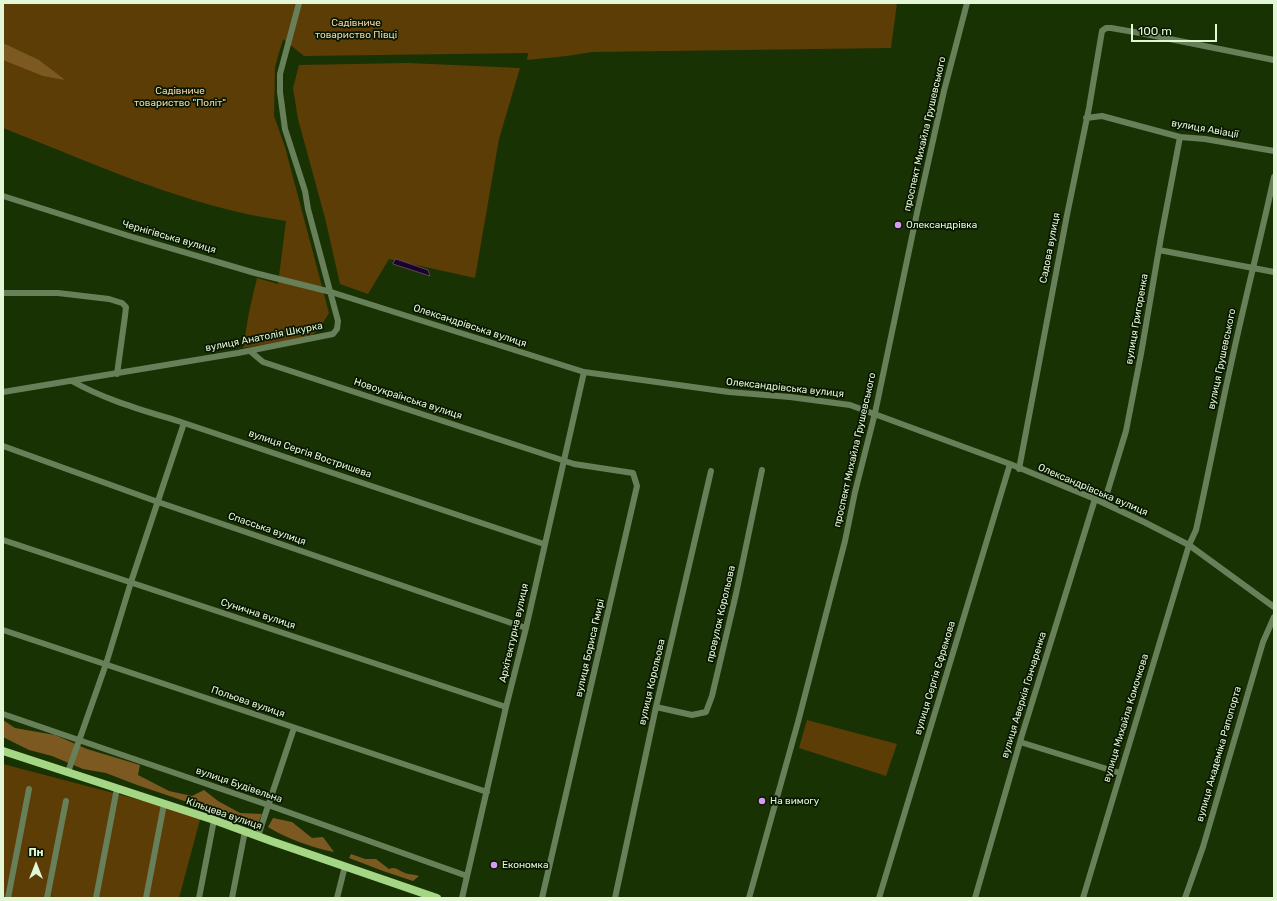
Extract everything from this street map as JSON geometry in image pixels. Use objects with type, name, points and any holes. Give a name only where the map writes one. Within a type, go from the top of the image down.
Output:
[{"type":"main road","name":"Кільцева вулиця","points":[[3,750],[214,820],[437,898]]},
{"type":"street","name":"вулиця Анатолія Шкурка","points":[[3,392],[117,374],[250,350],[333,334],[338,329],[338,321],[308,209],[305,191],[285,129],[280,92],[280,74],[299,3]]},
{"type":"street","name":"проспект Михайла Грушевського","points":[[749,898],[798,722],[845,541],[855,492],[875,413],[944,91],[967,3]]},
{"type":"street","name":"Садова вулиця","points":[[1019,469],[1102,31],[1106,28],[1111,28],[1274,60]]},
{"type":"street","name":"вулиця Авіації","points":[[1086,118],[1102,116],[1180,136],[1274,151]]},
{"type":"street","name":"вулиця Григоренка","points":[[1104,503],[1126,431],[1180,136]]},
{"type":"street","name":"вулиця Грушевського","points":[[1189,545],[1196,530],[1233,355],[1274,177]]},
{"type":"street","name":"Чернігівська вулиця","points":[[3,196],[136,238],[255,273],[331,292]]},
{"type":"street","points":[[1159,250],[1274,272]]},
{"type":"street","points":[[3,292],[58,293],[109,299],[122,303],[126,307],[117,374]]},
{"type":"street","name":"Олександрівська вулиця","points":[[331,292],[584,372],[729,392],[790,397],[850,405],[875,413],[1010,464],[1104,503],[1189,545],[1274,607]]},
{"type":"street","name":"Новоукраїнська вулиця","points":[[250,350],[263,362],[564,460]]},
{"type":"street","name":"Архітектурна вулиця","points":[[462,898],[506,707],[526,628],[584,372]]},
{"type":"street","name":"вулиця Сергія Востришева","points":[[72,381],[92,392],[544,544]]},
{"type":"street","points":[[68,772],[106,664],[131,582],[184,423]]},
{"type":"street","name":"Спасська вулиця","points":[[3,446],[158,502],[526,628]]},
{"type":"street","name":"вулиця Бориса Гмирі","points":[[542,898],[637,486],[633,473],[574,464],[564,460]]},
{"type":"street","name":"вулиця Сергія Єфремова","points":[[879,898],[1010,464]]},
{"type":"street","name":"провулок Корольова","points":[[656,707],[692,715],[706,712],[712,696],[736,594],[762,470]]},
{"type":"street","name":"вулиця Корольова","points":[[615,898],[656,707],[711,472]]},
{"type":"street","name":"вулиця Аверкія Гончаренка","points":[[975,898],[1020,742],[1095,499]]},
{"type":"street","name":"Сунична вулиця","points":[[3,540],[506,707]]},
{"type":"street","name":"вулиця Михайла Комочкова","points":[[1083,898],[1189,545]]},
{"type":"street","name":"вулиця Академіка Рапопорта","points":[[1185,898],[1202,847],[1263,642],[1274,617]]},
{"type":"street","name":"Польова вулиця","points":[[3,630],[487,792]]},
{"type":"street","name":"вулиця Будівельна","points":[[3,714],[268,805],[468,876]]},
{"type":"street","points":[[258,836],[294,728]]},
{"type":"street","points":[[1020,742],[1120,773]]},
{"type":"street","points":[[96,898],[117,788]]},
{"type":"street","points":[[8,898],[29,789]]},
{"type":"street","points":[[47,898],[66,801]]},
{"type":"street","points":[[146,898],[164,804]]},
{"type":"street","points":[[199,898],[214,820]]},
{"type":"street","points":[[232,898],[245,831]]},
{"type":"street","points":[[337,898],[345,866]]},
{"type":"green space","name":"Садівниче товариство \"Політ\"","points":[[3,3],[897,3],[891,48],[592,52],[527,60],[528,53],[304,56],[283,39],[275,67],[274,116],[285,147],[329,313],[318,331],[308,337],[243,348],[257,278],[278,284],[286,221],[238,212],[178,195],[119,174],[3,128]]},
{"type":"green space","points":[[408,63],[520,68],[499,139],[475,278],[389,259],[368,294],[340,284],[325,218],[298,119],[293,88],[299,65]]},
{"type":"green space","points":[[807,720],[897,744],[886,776],[799,748]]},
{"type":"green space","points":[[3,764],[201,816],[179,898],[3,898]]},
{"type":"shaded area","points":[[3,43],[39,60],[65,80],[43,76],[3,60]]},
{"type":"shaded area","points":[[396,259],[428,270],[430,276],[393,264]]},
{"type":"shaded area","points":[[3,720],[15,728],[55,735],[87,749],[140,765],[138,775],[169,791],[192,796],[204,790],[218,801],[240,813],[262,814],[256,828],[233,815],[216,809],[202,807],[106,773],[83,769],[52,756],[29,750],[3,737]]},
{"type":"shaded area","points":[[273,818],[292,822],[312,838],[323,837],[334,852],[300,842],[275,831],[268,827]]},
{"type":"shaded area","points":[[351,854],[365,859],[376,859],[389,869],[396,868],[407,874],[419,876],[413,881],[349,858]]},
{"type":"place","name":"Олександрівка","points":[[898,225]]},
{"type":"place","name":"На вимогу","points":[[762,801]]},
{"type":"place","name":"Економка","points":[[494,865]]},
{"type":"park label","name":"Садівниче товариство Півці","points":[[356,28]]}]
